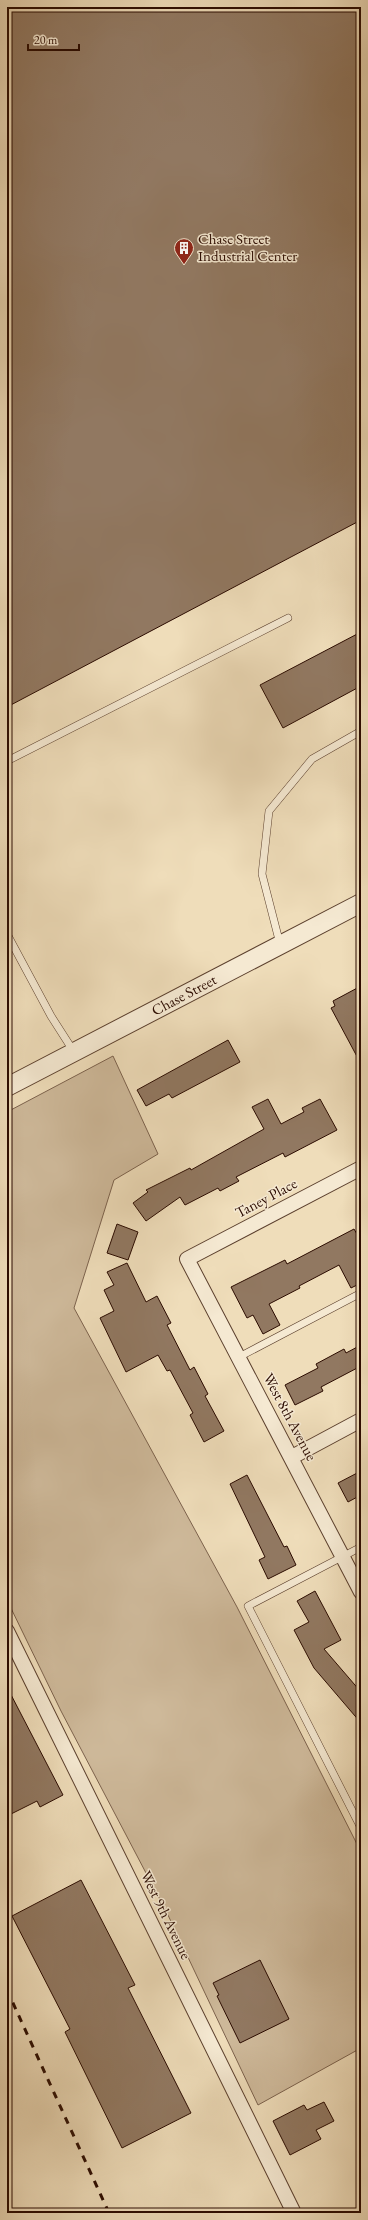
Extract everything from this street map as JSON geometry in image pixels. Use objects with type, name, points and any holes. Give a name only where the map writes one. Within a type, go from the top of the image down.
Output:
[{"type":"street","name":"Chase Street","points":[[7,1088],[361,904]]},
{"type":"street","name":"Taney Place","points":[[187,1259],[361,1168]]},
{"type":"street","name":"West 8th Avenue","points":[[187,1259],[292,1457],[361,1592]]},
{"type":"street","points":[[292,1457],[361,1420]]},
{"type":"street","name":"West 9th Avenue","points":[[7,1631],[294,2213]]},
{"type":"lane","points":[[7,761],[288,618]]},
{"type":"lane","points":[[280,945],[262,874],[269,811],[312,759],[361,731]]},
{"type":"lane","points":[[7,934],[51,1016],[74,1052]]},
{"type":"lane","points":[[239,1357],[361,1293]]},
{"type":"lane","points":[[361,1547],[248,1606],[361,1828]]},
{"type":"shaded area","points":[[113,1056],[158,1154],[114,1180],[74,1308],[237,1607],[361,1852],[361,2048],[258,2105],[167,1913],[61,1711],[7,1600],[7,1112]]},
{"type":"building","name":"Chase Street Industrial Center","points":[[7,7],[361,7],[361,520],[7,707]]},
{"type":"building","points":[[361,632],[361,686],[283,728],[260,685]]},
{"type":"building","points":[[361,986],[361,1064],[331,1008],[335,1006],[333,1001]]},
{"type":"building","points":[[228,1040],[240,1062],[172,1098],[169,1094],[146,1106],[137,1090]]},
{"type":"building","points":[[268,1099],[281,1124],[304,1112],[302,1108],[320,1099],[337,1130],[285,1157],[283,1153],[236,1177],[239,1181],[220,1191],[218,1188],[185,1205],[180,1197],[146,1221],[133,1203],[148,1192],[146,1190],[190,1168],[191,1170],[264,1129],[252,1107]]},
{"type":"building","points":[[117,1224],[138,1232],[128,1260],[107,1253]]},
{"type":"building","points":[[354,1229],[361,1241],[361,1283],[351,1288],[339,1265],[269,1304],[280,1325],[263,1334],[253,1315],[247,1318],[231,1287],[285,1260],[287,1264]]},
{"type":"building","points":[[127,1263],[146,1302],[157,1296],[171,1323],[167,1325],[190,1370],[194,1367],[208,1394],[205,1396],[224,1431],[204,1442],[190,1415],[193,1413],[170,1370],[167,1371],[158,1355],[126,1372],[100,1318],[114,1311],[104,1290],[114,1285],[107,1272]]},
{"type":"building","points":[[361,1345],[361,1366],[321,1387],[323,1391],[295,1405],[285,1385],[318,1368],[316,1364],[344,1349],[346,1353]]},
{"type":"building","points":[[361,1471],[361,1495],[348,1502],[338,1483]]},
{"type":"building","points":[[247,1475],[284,1547],[287,1546],[296,1565],[268,1579],[259,1560],[265,1557],[230,1484]]},
{"type":"building","points":[[315,1591],[341,1640],[324,1649],[361,1692],[361,1723],[314,1668],[294,1630],[309,1622],[297,1601]]},
{"type":"building","points":[[7,1687],[63,1795],[40,1807],[37,1801],[7,1816]]},
{"type":"building","points":[[81,1880],[135,1985],[128,1988],[191,2113],[122,2148],[65,2032],[70,2029],[12,1916]]},
{"type":"building","points":[[260,1960],[289,2019],[240,2043],[217,1996],[219,1995],[213,1983]]},
{"type":"building","points":[[324,2102],[334,2121],[316,2130],[321,2139],[290,2155],[273,2121],[304,2105],[307,2110]]},
{"type":"railway","points":[[7,1990],[109,2213]]},
{"type":"place","name":"Chase Street Industrial Center","points":[[184,265]]}]
